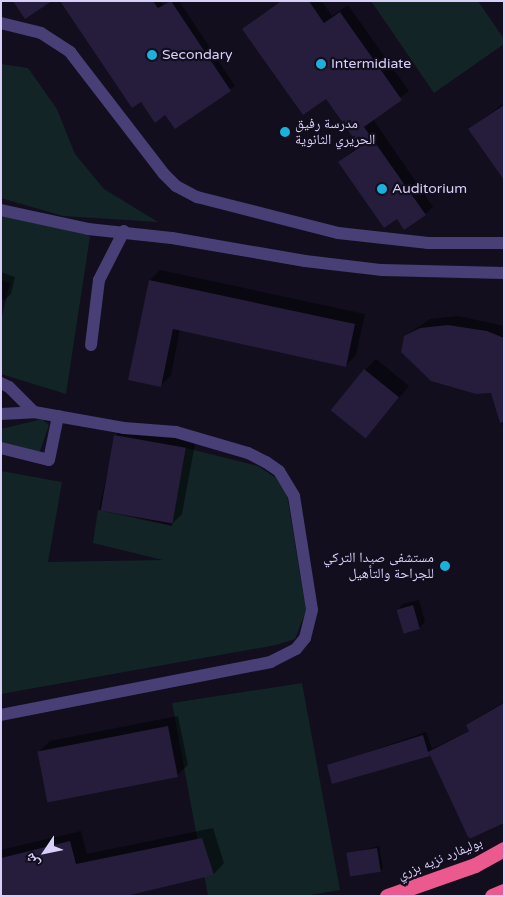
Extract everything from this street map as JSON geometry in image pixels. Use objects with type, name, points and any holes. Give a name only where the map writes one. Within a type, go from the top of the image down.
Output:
[{"type":"highway","name":"بوليفارد نزيه بزري","points":[[387,896],[475,865],[504,849]]},
{"type":"highway","points":[[492,896],[504,891]]},
{"type":"street","points":[[1,23],[40,33],[70,52],[164,174],[176,186],[197,197],[338,234],[428,243],[504,243]]},
{"type":"street","points":[[1,210],[59,224],[124,231],[305,262],[382,270],[504,273]]},
{"type":"street","points":[[92,344],[99,280],[124,231]]},
{"type":"street","points":[[1,383],[9,386],[34,412]]},
{"type":"street","points":[[1,414],[34,412],[124,428],[176,432],[248,453],[279,471],[294,496],[312,610],[311,625],[296,649],[271,662],[1,715]]},
{"type":"street","points":[[1,448],[49,460],[58,416]]},
{"type":"shaded area","points":[[371,1],[478,1],[504,39],[504,44],[434,93]]},
{"type":"shaded area","points":[[1,64],[28,68],[57,109],[75,154],[104,189],[158,222],[63,216],[1,198]]},
{"type":"shaded area","points":[[1,212],[90,236],[66,394],[1,374],[1,320],[10,283],[1,280]]},
{"type":"shaded area","points":[[42,419],[49,425],[40,451],[36,453],[1,444],[1,429]]},
{"type":"shaded area","points":[[186,448],[258,466],[276,478],[287,495],[306,611],[295,639],[276,645],[1,694],[1,471],[62,482],[48,562],[163,560],[93,543],[98,510],[172,526]]},
{"type":"shaded area","points":[[302,683],[340,890],[305,896],[208,896],[172,703]]},
{"type":"building","points":[[13,1],[52,1],[25,19]]},
{"type":"building","name":"Secondary","points":[[60,1],[153,1],[158,8],[171,1],[231,91],[175,129],[165,115],[155,123],[141,102],[132,108]]},
{"type":"building","name":"Intermidiate","points":[[281,1],[309,1],[324,23],[340,12],[402,100],[364,127],[426,215],[404,230],[397,219],[384,228],[338,162],[360,147],[326,99],[303,115],[242,29]]},
{"type":"building","points":[[504,105],[504,180],[468,129]]},
{"type":"building","points":[[149,280],[355,324],[346,367],[173,329],[161,387],[128,380]]},
{"type":"building","points":[[448,325],[487,331],[504,338],[504,422],[500,423],[491,393],[476,394],[431,381],[401,352],[404,336],[420,328]]},
{"type":"building","points":[[364,369],[399,397],[366,439],[331,410]]},
{"type":"building","points":[[114,435],[186,448],[173,524],[101,511]]},
{"type":"building","points":[[413,605],[420,629],[404,634],[397,610]]},
{"type":"building","points":[[504,703],[504,823],[469,839],[429,753],[430,756],[332,784],[327,765],[423,735],[428,752],[469,731],[466,725]]},
{"type":"building","points":[[168,726],[178,777],[47,802],[37,751]]},
{"type":"building","points":[[202,838],[214,875],[126,896],[1,896],[1,858],[70,841],[76,864]]},
{"type":"building","points":[[377,848],[381,872],[350,877],[346,853]]},
{"type":"place","name":"Secondary","points":[[152,55]]},
{"type":"place","name":"Intermidiate","points":[[321,64]]},
{"type":"place","name":"مدرسة رفيق الحريري الثانوية","points":[[285,132]]},
{"type":"place","name":"Auditorium","points":[[382,189]]},
{"type":"place","name":"مستشفى صيدا التركي للجراحة والتأهيل","points":[[445,566]]}]
